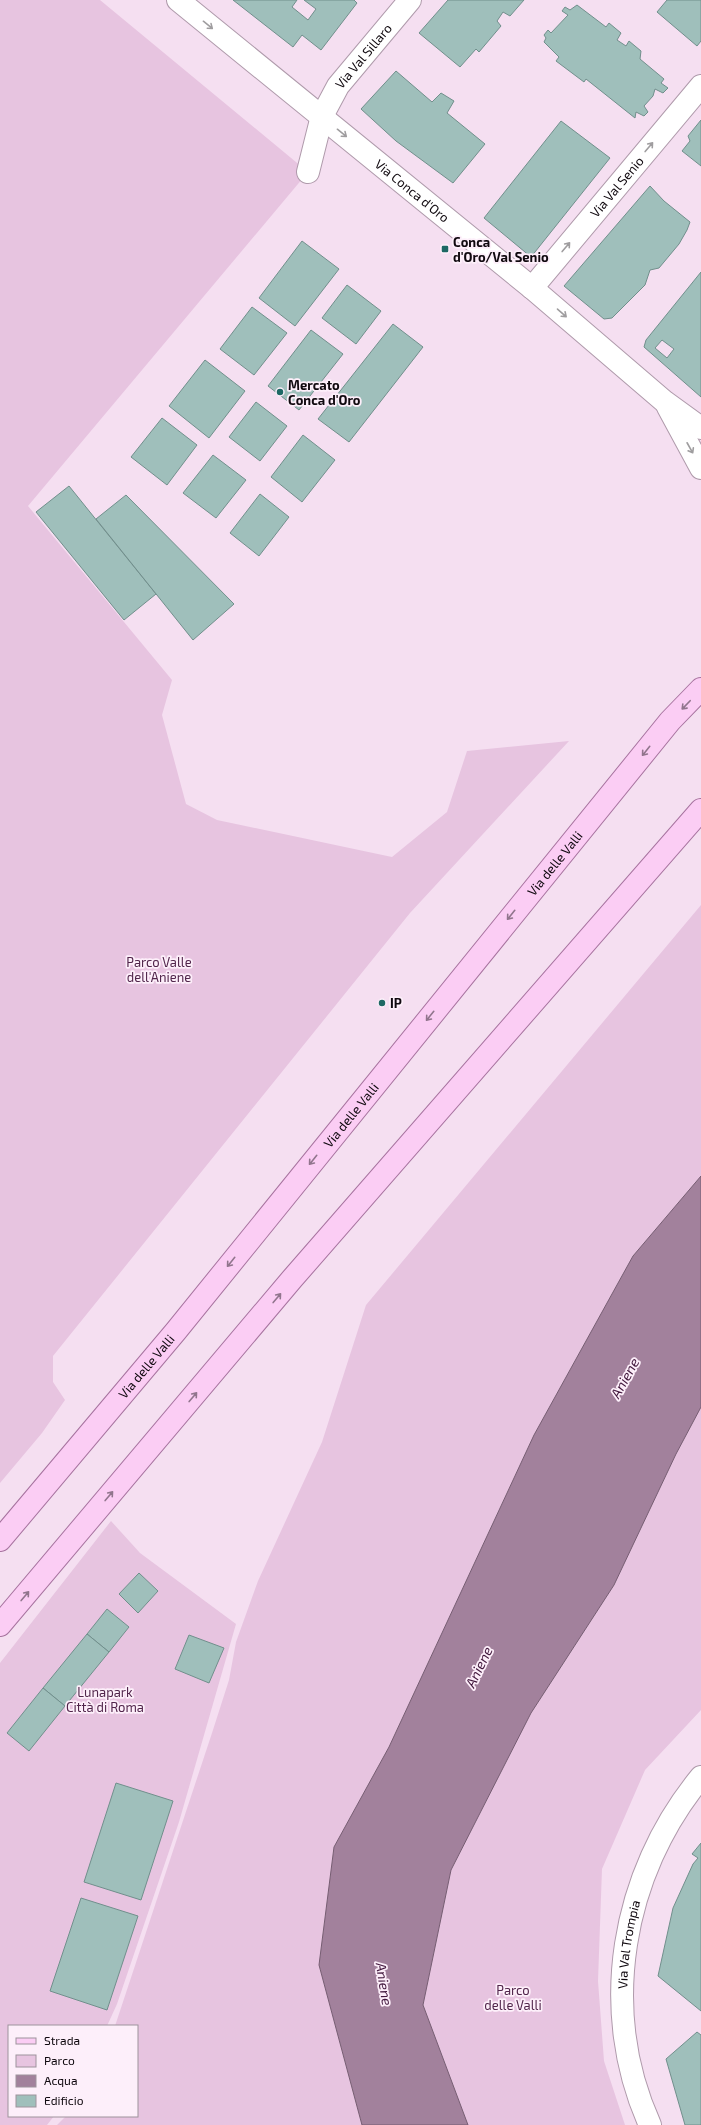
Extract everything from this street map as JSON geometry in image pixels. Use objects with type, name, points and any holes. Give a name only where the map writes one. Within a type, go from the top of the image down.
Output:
[{"type":"main road","name":"Via delle Valli","points":[[0,1540],[176,1331],[670,721],[701,689]]},
{"type":"main road","points":[[0,1625],[292,1279],[701,810]]},
{"type":"street","name":"Via Conca d'Oro","points":[[178,0],[532,288],[665,402],[701,428]]},
{"type":"street","name":"Via Val Sillaro","points":[[308,172],[322,116],[338,86],[410,0]]},
{"type":"street","name":"Via Val Senio","points":[[532,288],[701,86]]},
{"type":"street","points":[[665,402],[701,468]]},
{"type":"street","name":"Via Val Trompia","points":[[650,2125],[631,2072],[626,2046],[622,1986],[624,1952],[638,1890],[650,1857],[671,1818],[701,1777]]},
{"type":"green space","name":"Parco Valle dell'Aniene","points":[[0,0],[100,0],[308,172],[28,506],[172,680],[162,715],[186,804],[217,820],[392,857],[447,812],[467,751],[569,741],[410,913],[53,1356],[53,1382],[65,1400],[42,1433],[0,1483]]},
{"type":"green space","points":[[701,905],[701,1176],[633,1256],[534,1435],[389,1747],[334,1847],[319,1965],[362,2125],[57,2125],[65,2117],[138,2117],[138,2025],[115,2025],[229,1680],[236,1642],[258,1581],[322,1442],[366,1305]]},
{"type":"green space","name":"Parco delle Valli","points":[[701,1407],[701,1710],[645,1770],[602,1869],[598,1981],[604,2061],[625,2125],[468,2125],[423,2005],[451,1870],[531,1713],[614,1585],[676,1454]]},
{"type":"green space","name":"Lunapark Città di Roma","points":[[111,1521],[140,1553],[236,1624],[179,1822],[117,2004],[107,2025],[8,2025],[8,2117],[53,2117],[47,2125],[0,2125],[0,1663]]},
{"type":"water","name":"Aniene","points":[[701,1176],[701,1407],[676,1454],[614,1585],[531,1713],[451,1870],[423,2005],[468,2125],[362,2125],[319,1965],[334,1847],[389,1747],[534,1435],[633,1256]]},
{"type":"building","points":[[233,0],[297,0],[292,7],[308,20],[316,9],[304,0],[354,0],[357,3],[321,50],[302,35],[293,47]]},
{"type":"building","points":[[448,0],[524,0],[510,16],[503,12],[497,21],[501,26],[479,52],[476,49],[460,67],[419,33]]},
{"type":"building","points":[[667,0],[701,0],[701,41],[697,46],[657,12]]},
{"type":"building","points":[[577,5],[606,27],[609,23],[621,33],[617,40],[626,46],[629,41],[641,51],[640,59],[664,79],[661,83],[668,88],[663,93],[655,89],[653,96],[644,106],[648,112],[644,116],[636,112],[635,118],[586,79],[584,82],[556,61],[559,57],[544,42],[546,38],[544,35],[548,30],[551,33],[568,15],[562,11],[565,7],[570,10]]},
{"type":"building","points":[[396,71],[432,102],[441,93],[454,101],[447,113],[485,144],[453,183],[396,141],[361,109]]},
{"type":"building","points":[[701,120],[701,166],[682,151],[690,141],[688,136]]},
{"type":"building","points":[[561,121],[610,158],[531,257],[484,218]]},
{"type":"building","points":[[650,186],[664,201],[690,222],[679,244],[659,268],[650,270],[645,285],[612,318],[604,319],[564,286]]},
{"type":"building","points":[[302,241],[339,269],[295,326],[259,298]]},
{"type":"building","points":[[701,272],[701,397],[644,347],[646,340]],"holes":[[[662,340],[674,349],[667,358],[655,348]]]},
{"type":"building","points":[[347,285],[381,311],[356,344],[322,318]]},
{"type":"building","points":[[252,307],[287,333],[254,375],[220,349]]},
{"type":"building","points":[[393,324],[423,347],[349,442],[318,419]]},
{"type":"building","points":[[311,330],[343,354],[299,410],[268,386]]},
{"type":"building","points":[[205,360],[245,391],[209,438],[169,406]]},
{"type":"building","points":[[256,402],[287,426],[260,461],[229,437]]},
{"type":"building","points":[[162,418],[197,445],[167,485],[131,457]]},
{"type":"building","points":[[303,435],[335,460],[302,502],[271,477]]},
{"type":"building","points":[[213,455],[246,480],[216,518],[183,493]]},
{"type":"building","points":[[69,486],[156,594],[124,620],[36,512]]},
{"type":"building","points":[[260,494],[289,517],[259,556],[230,533]]},
{"type":"building","points":[[126,495],[234,604],[193,640],[96,519]]},
{"type":"building","points":[[139,1573],[158,1591],[138,1613],[119,1594]]},
{"type":"building","points":[[107,1609],[129,1627],[109,1652],[87,1634]]},
{"type":"building","points":[[87,1634],[109,1652],[65,1706],[43,1688]]},
{"type":"building","points":[[189,1635],[224,1648],[209,1683],[175,1669]]},
{"type":"building","points":[[43,1688],[65,1706],[29,1751],[7,1733]]},
{"type":"building","points":[[116,1783],[173,1801],[141,1900],[84,1882]]},
{"type":"building","points":[[701,1843],[701,2011],[658,1976],[673,1908],[693,1864],[698,1858],[692,1854]]},
{"type":"building","points":[[81,1898],[138,1916],[107,2010],[50,1991]]},
{"type":"building","points":[[697,2032],[701,2035],[701,2125],[685,2125],[666,2059]]},
{"type":"place","name":"Conca d'Oro/Val Senio","points":[[445,249]]},
{"type":"place","name":"Mercato Conca d'Oro","points":[[280,392]]},
{"type":"place","name":"IP","points":[[382,1003]]}]
